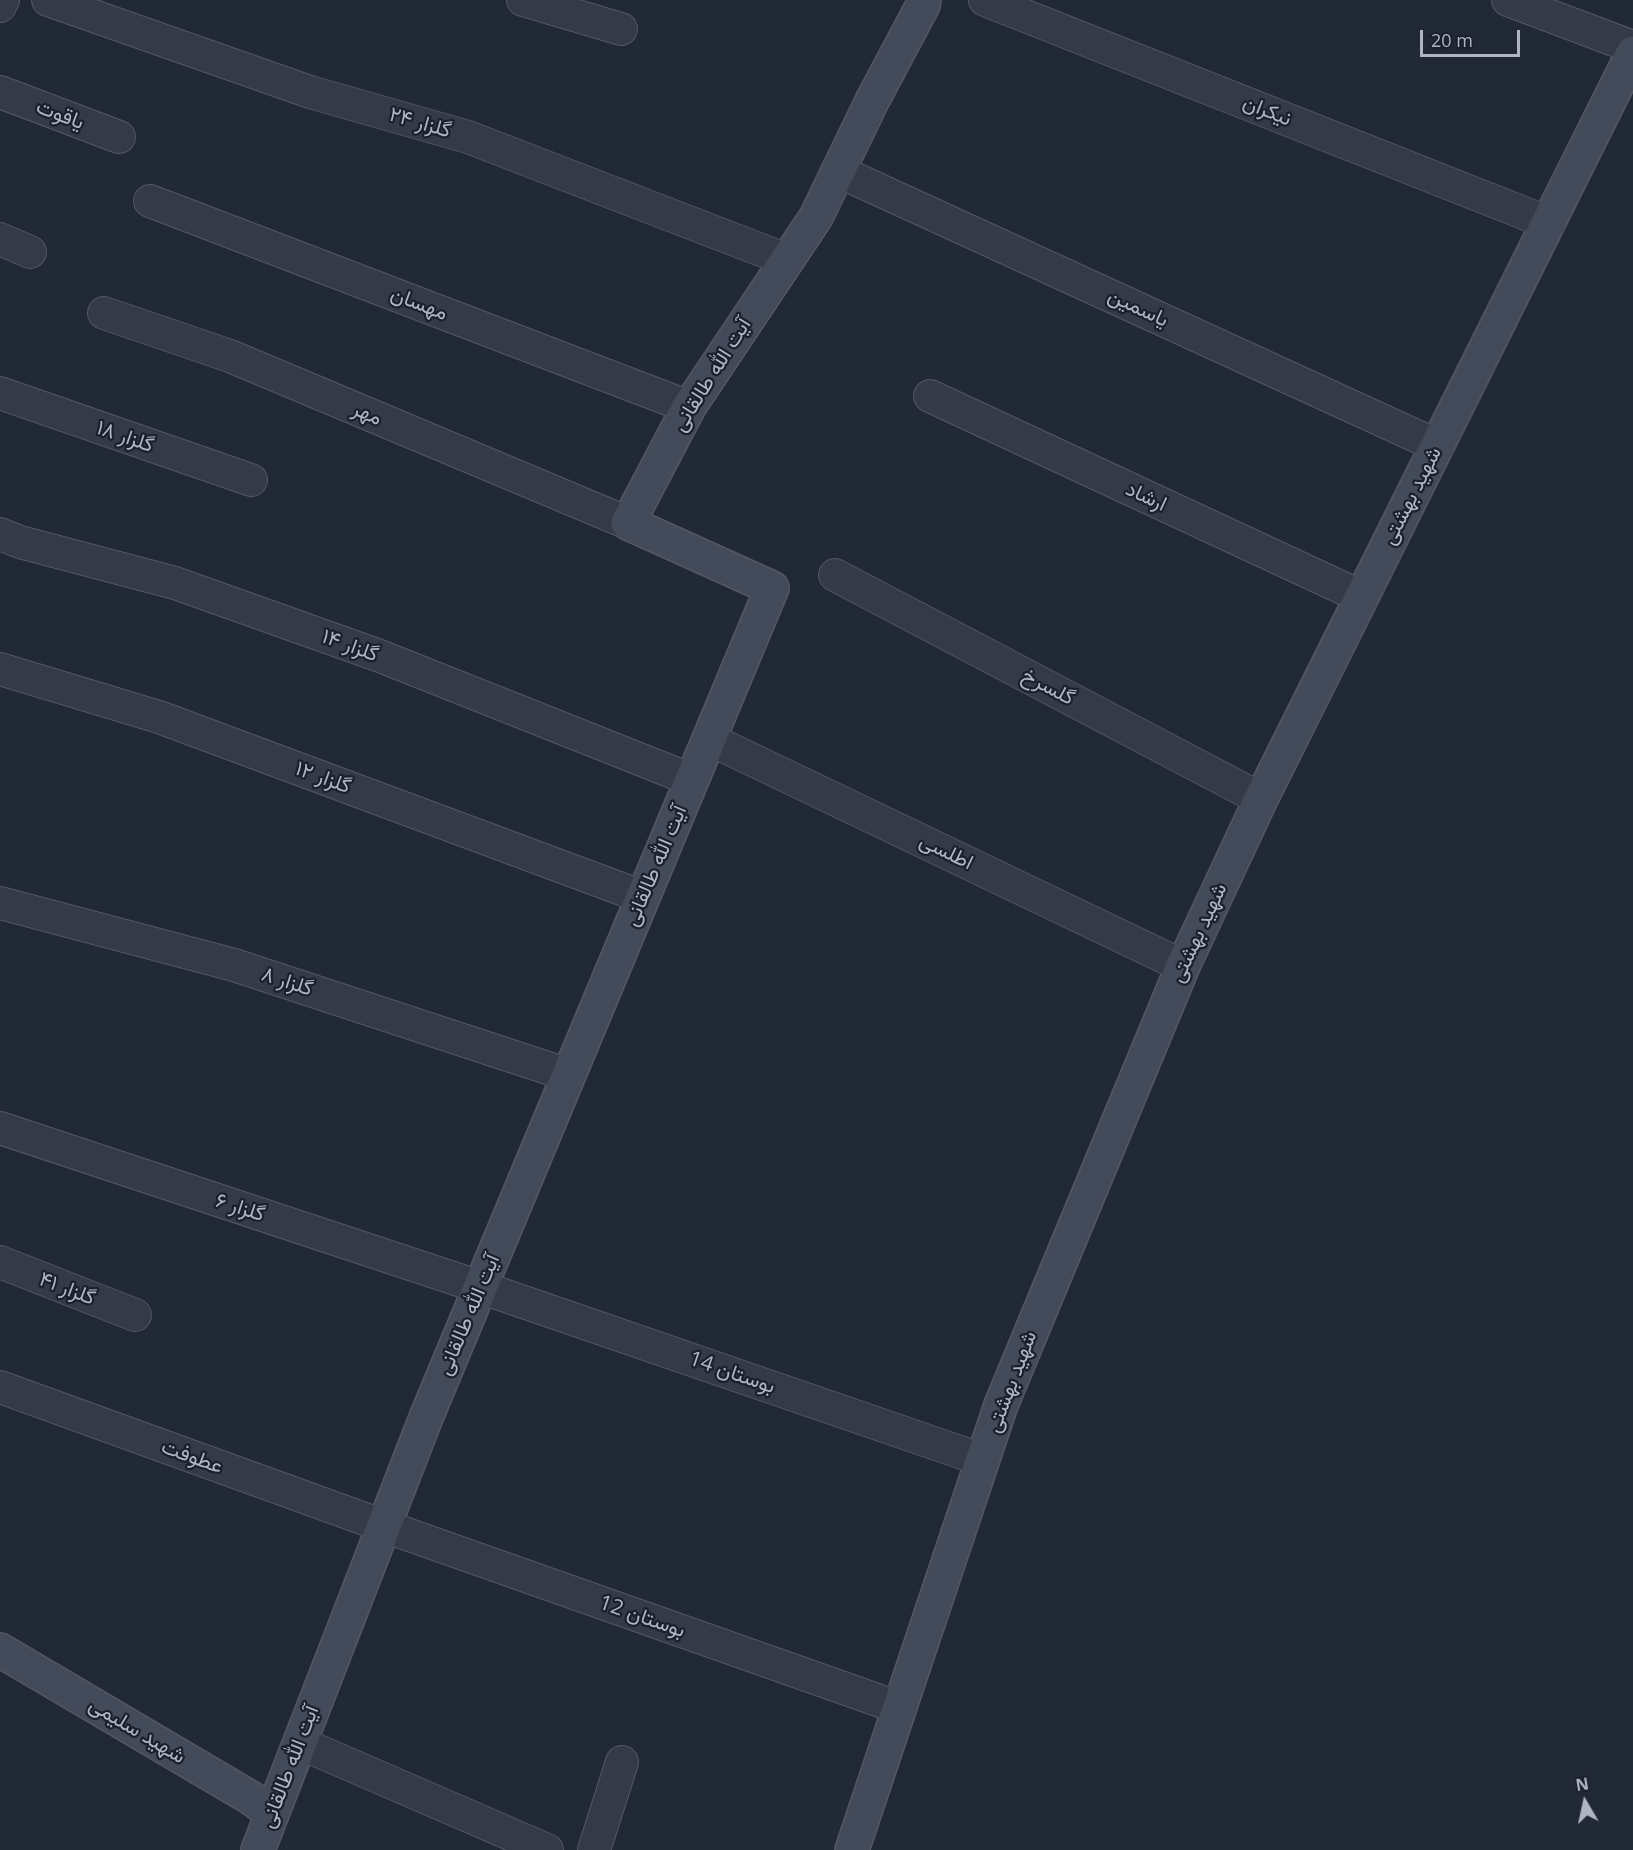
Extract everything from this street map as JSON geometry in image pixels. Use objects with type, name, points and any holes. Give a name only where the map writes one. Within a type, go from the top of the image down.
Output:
[{"type":"street","points":[[0,6],[3,0]]},
{"type":"street","name":"گلزار ۲۴","points":[[48,0],[310,92],[468,137],[787,260]]},
{"type":"street","points":[[523,0],[621,29]]},
{"type":"street","name":"آیت الله طالقانی","points":[[258,1850],[427,1415],[772,588],[628,524],[689,407],[816,217],[924,0]]},
{"type":"street","name":"نیکران","points":[[985,0],[1548,223]]},
{"type":"street","points":[[1508,0],[1633,47]]},
{"type":"street","name":"شهید بهشتی","points":[[852,1850],[1001,1405],[1183,966],[1261,800],[1633,53]]},
{"type":"street","name":"یاقوت","points":[[0,93],[119,137]]},
{"type":"street","name":"یاسمین","points":[[838,171],[1438,446]]},
{"type":"street","name":"مهسان","points":[[150,201],[689,407]]},
{"type":"street","points":[[0,239],[30,252]]},
{"type":"street","name":"مهر","points":[[104,313],[230,356],[628,524]]},
{"type":"street","name":"گلزار ۱۸","points":[[0,393],[251,480]]},
{"type":"street","name":"ارشاد","points":[[930,396],[1362,597]]},
{"type":"street","name":"گلزار ۱۴","points":[[0,534],[20,542],[175,583],[380,656],[692,780]]},
{"type":"street","name":"گلسرخ","points":[[835,575],[1261,800]]},
{"type":"street","name":"گلزار ۱۲","points":[[0,669],[159,717],[643,897]]},
{"type":"street","name":"اطلسی","points":[[709,739],[1183,966]]},
{"type":"street","name":"گلزار ۸","points":[[0,903],[234,965],[569,1075]]},
{"type":"street","name":"گلزار ۶","points":[[0,1128],[480,1287]]},
{"type":"street","name":"گلزار ۴۱","points":[[0,1262],[135,1315]]},
{"type":"street","name":"بوستان 14","points":[[480,1287],[983,1460]]},
{"type":"street","name":"عطوفت","points":[[0,1387],[384,1526]]},
{"type":"street","name":"بوستان 12","points":[[384,1526],[900,1708]]},
{"type":"street","name":"شهید سلیمی","points":[[0,1650],[251,1798],[272,1813]]},
{"type":"street","points":[[300,1743],[547,1850]]},
{"type":"street","points":[[594,1850],[622,1762]]}]
